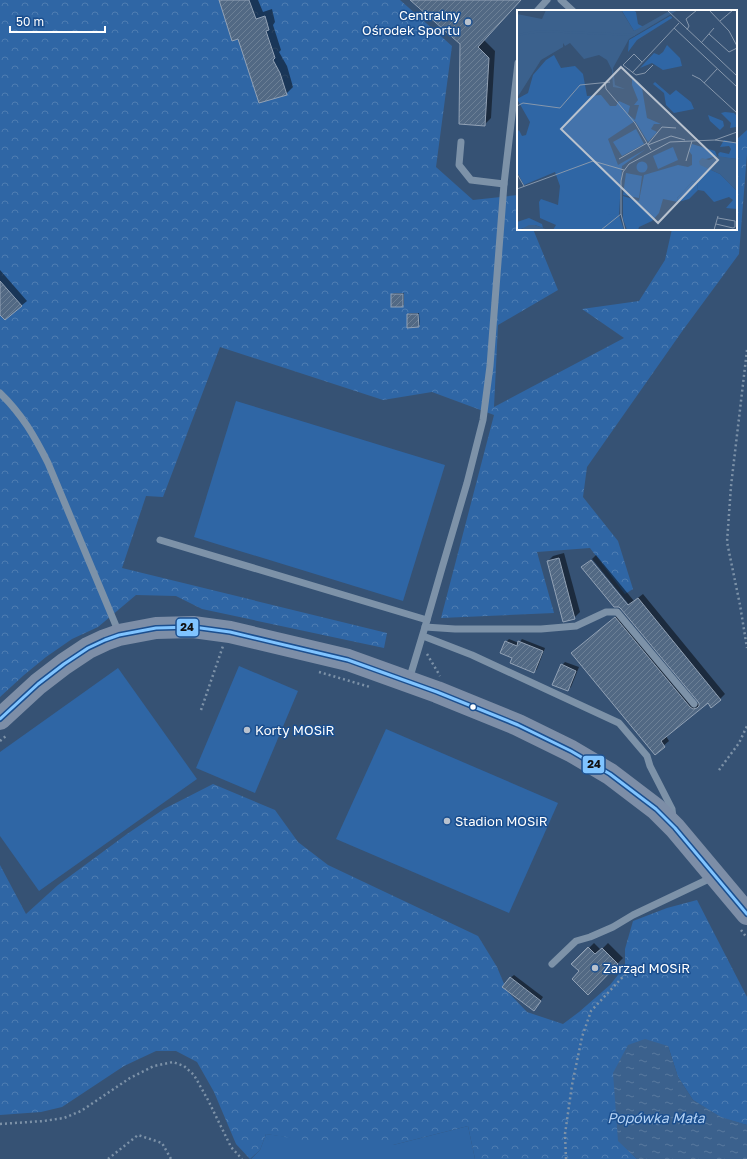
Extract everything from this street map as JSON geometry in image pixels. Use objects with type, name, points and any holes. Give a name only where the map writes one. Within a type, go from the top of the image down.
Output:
[{"type":"main road","points":[[3,727],[38,684],[88,648],[119,635],[156,628],[194,627],[227,644],[348,660],[437,692],[518,725],[571,750],[610,774],[656,809],[675,828],[715,876],[742,920]]},
{"type":"lane","points":[[539,10],[546,0]]},
{"type":"lane","points":[[561,0],[572,10]]},
{"type":"lane","points":[[408,682],[423,636],[467,483],[483,420],[490,366],[504,184],[517,73]]},
{"type":"lane","points":[[461,142],[459,165],[472,180],[504,184]]},
{"type":"lane","points":[[0,393],[21,416],[38,443],[48,463],[119,635]]},
{"type":"lane","points":[[160,540],[426,624],[455,629],[576,626],[606,612],[617,612],[694,704]]},
{"type":"lane","points":[[423,636],[472,655],[619,723],[647,756],[650,766],[672,809],[675,828]]},
{"type":"lane","points":[[552,964],[576,941],[590,937],[613,927],[633,915],[715,876]]},
{"type":"path","points":[[747,350],[731,486],[727,542],[747,648]]},
{"type":"path","points":[[430,639],[426,653],[442,678]]},
{"type":"path","points":[[215,648],[227,644]]},
{"type":"path","points":[[201,710],[227,644]]},
{"type":"path","points":[[315,671],[377,690]]},
{"type":"path","points":[[718,770],[739,742],[747,726]]},
{"type":"path","points":[[0,741],[3,727]]},
{"type":"path","points":[[742,920],[747,938]]},
{"type":"path","points":[[566,1159],[565,1134],[572,1085],[584,1030],[591,1011],[632,967]]},
{"type":"path","points":[[0,1124],[64,1118],[80,1111],[130,1078],[154,1066],[173,1062],[184,1066],[194,1075],[231,1147],[242,1159]]},
{"type":"path","points":[[108,1159],[138,1135],[162,1143],[171,1159]]},
{"type":"green space","points":[[0,0],[400,0],[452,46],[436,167],[473,200],[517,195],[517,230],[533,230],[558,290],[498,325],[494,407],[624,338],[582,309],[639,301],[665,260],[672,230],[737,230],[737,139],[747,130],[747,154],[739,254],[683,330],[587,467],[583,497],[618,541],[633,589],[625,594],[590,548],[537,552],[554,613],[441,618],[494,415],[432,392],[383,400],[220,347],[163,497],[146,496],[122,568],[387,633],[384,648],[202,609],[176,596],[136,595],[98,627],[72,639],[46,657],[0,697]]},
{"type":"green space","points":[[236,401],[445,465],[403,601],[194,537]]},
{"type":"green space","name":"Korty MOSiR","points":[[239,666],[298,691],[255,793],[196,768]]},
{"type":"green space","points":[[118,668],[197,779],[39,891],[0,836],[0,752]]},
{"type":"green space","name":"Stadion MOSiR","points":[[386,729],[558,803],[509,913],[336,839]]},
{"type":"green space","points":[[213,784],[275,810],[298,842],[328,865],[478,936],[497,967],[507,991],[527,1012],[563,1024],[610,985],[625,966],[625,949],[633,921],[667,908],[697,900],[747,997],[747,1125],[721,1118],[693,1100],[678,1077],[668,1046],[618,1140],[637,1159],[475,1159],[468,1126],[393,1145],[335,1145],[266,1134],[260,1150],[250,1159],[236,1144],[214,1092],[197,1062],[176,1051],[156,1051],[124,1066],[62,1107],[41,1112],[0,1115],[0,865],[26,914],[58,885],[127,834],[164,809]]},
{"type":"green space","points":[[468,1126],[475,1159],[251,1159],[260,1150],[266,1134],[296,1138],[393,1145]]},
{"type":"water","name":"Popówka Mała","points":[[645,1039],[668,1046],[678,1077],[693,1100],[721,1117],[747,1125],[747,1159],[637,1159],[618,1141],[613,1073],[628,1045]]},
{"type":"building","points":[[219,0],[249,0],[256,19],[265,16],[269,30],[266,31],[275,58],[273,60],[280,73],[287,95],[259,103],[238,39],[232,41]]},
{"type":"building","points":[[410,0],[521,0],[478,47],[489,58],[485,126],[459,124],[460,44]]},
{"type":"building","points":[[0,281],[22,306],[5,320],[0,315]]},
{"type":"building","points":[[391,294],[403,294],[403,307],[391,307]]},
{"type":"building","points":[[407,314],[418,314],[419,327],[407,328]]},
{"type":"building","points":[[559,558],[575,619],[563,622],[547,561]]},
{"type":"building","points":[[591,560],[628,605],[638,598],[721,700],[711,708],[708,703],[661,741],[665,747],[655,755],[571,653],[615,617],[690,707],[693,709],[697,708],[699,703],[621,609],[619,607],[614,607],[581,567]]},
{"type":"building","points":[[505,641],[517,646],[518,641],[543,651],[534,673],[510,663],[512,658],[500,653]]},
{"type":"building","points":[[561,664],[576,671],[568,691],[552,685]]},
{"type":"building","name":"Zarząd MOSiR","points":[[588,947],[595,954],[602,948],[618,964],[588,995],[572,979],[579,971],[571,964]]},
{"type":"building","points":[[510,977],[541,1001],[534,1011],[502,987]]},
{"type":"transit line","name":"24","points":[[0,719],[38,684],[88,648],[119,635],[156,628],[193,627],[230,632],[348,660],[437,692],[518,725],[571,751],[610,774],[656,809],[675,828],[747,914]]},
{"type":"place","name":"Centralny Ośrodek Sportu","points":[[468,22]]},
{"type":"place","name":"Korty MOSiR","points":[[247,730]]},
{"type":"place","name":"Stadion MOSiR","points":[[447,821]]},
{"type":"place","name":"Zarząd MOSiR","points":[[595,968]]}]
